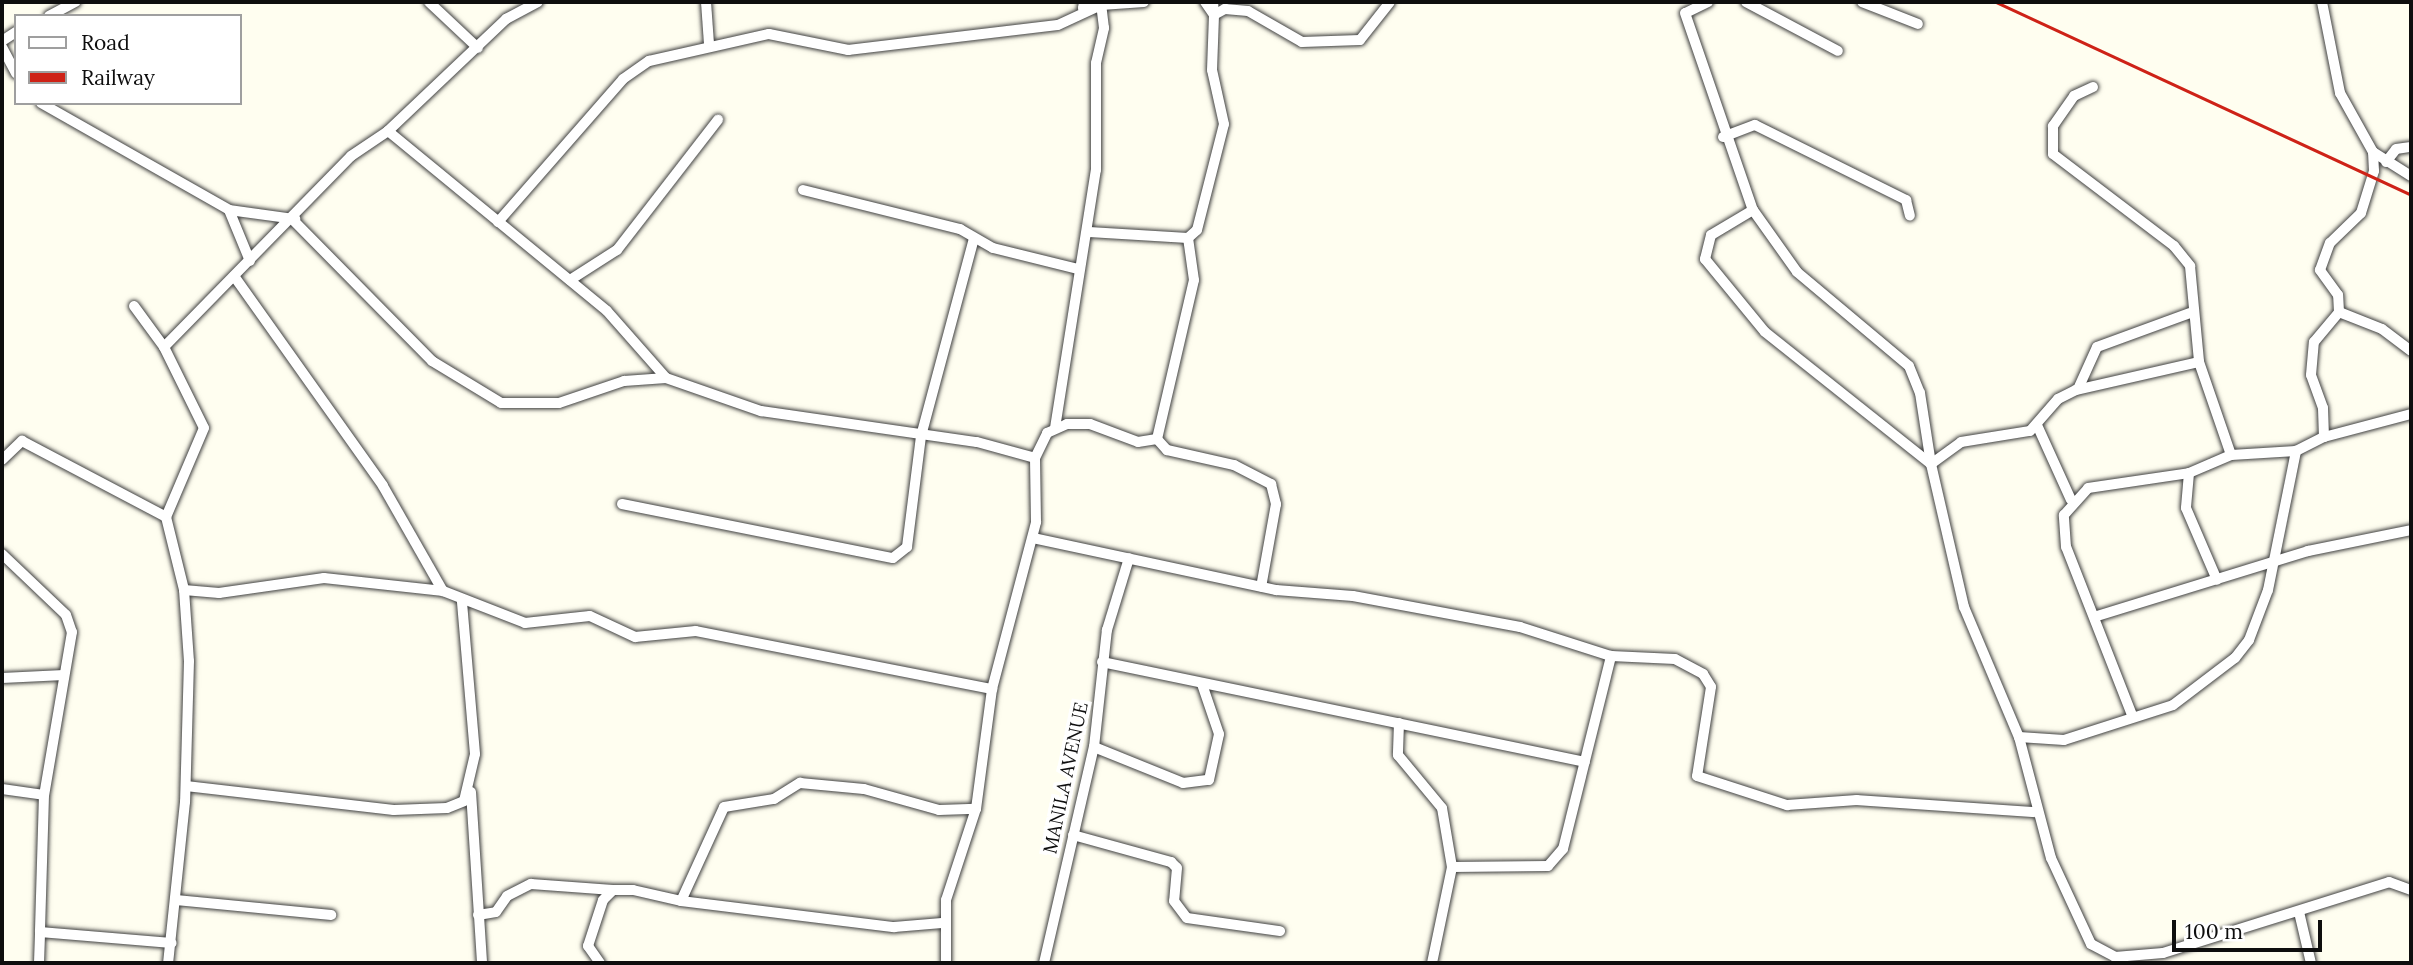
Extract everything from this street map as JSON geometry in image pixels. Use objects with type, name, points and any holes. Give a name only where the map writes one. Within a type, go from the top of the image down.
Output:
[{"type":"street","points":[[53,14],[75,2]]},
{"type":"street","points":[[429,2],[478,48]]},
{"type":"street","points":[[164,347],[234,276],[295,220],[343,163],[388,131],[522,7],[538,2]]},
{"type":"street","points":[[706,2],[709,44]]},
{"type":"street","points":[[1084,2],[1083,8],[1144,2]]},
{"type":"street","points":[[1205,2],[1214,15]]},
{"type":"street","points":[[1157,439],[1194,279],[1188,238],[1203,218],[1222,145],[1209,36],[1214,15],[1213,2]]},
{"type":"street","points":[[1214,15],[1225,9],[1248,11],[1302,42],[1360,40],[1390,2]]},
{"type":"street","points":[[1708,2],[1683,7],[1723,137],[1753,210],[1797,272],[1909,366],[1920,393],[1931,464],[1964,607],[2019,737],[2035,812],[2078,919],[2102,952],[2132,958],[2163,953],[2389,882],[2411,890]]},
{"type":"street","points":[[1746,2],[1838,51]]},
{"type":"street","points":[[1862,2],[1918,24]]},
{"type":"street","points":[[2322,2],[2340,93],[2373,152],[2411,176]]},
{"type":"street","points":[[498,222],[623,79],[649,61],[709,44],[769,34],[848,50],[1058,25],[1101,5]]},
{"type":"street","points":[[946,963],[942,923],[976,809],[992,689],[1032,538],[1035,458],[1055,428],[1078,269],[1089,232],[1101,5]]},
{"type":"street","points":[[2,47],[14,69]]},
{"type":"street","points":[[2092,87],[2074,96],[2053,126],[2053,154],[2174,246],[2190,266],[2190,313],[2199,330],[2199,362],[2231,455]]},
{"type":"street","points":[[45,105],[229,210],[295,220],[432,361],[500,403],[559,403],[624,381],[666,378],[761,411],[921,436],[978,442],[1035,458]]},
{"type":"street","points":[[570,280],[617,250],[718,120]]},
{"type":"street","points":[[1723,137],[1755,125],[1906,200],[1910,216]]},
{"type":"street","points":[[388,131],[570,280],[666,378]]},
{"type":"street","points":[[2386,162],[2396,149],[2411,147]]},
{"type":"street","points":[[2324,437],[2323,408],[2311,375],[2314,342],[2339,312],[2338,295],[2320,270],[2330,243],[2361,213],[2374,171],[2373,152]]},
{"type":"street","points":[[803,190],[1078,269]]},
{"type":"street","points":[[229,210],[250,261]]},
{"type":"street","points":[[1753,210],[1711,235],[1705,259],[1718,282],[1765,332],[1931,464]]},
{"type":"street","points":[[1089,232],[1188,238]]},
{"type":"street","points":[[622,504],[893,558],[907,547],[921,436],[974,237]]},
{"type":"street","points":[[234,276],[383,486],[443,592]]},
{"type":"street","points":[[134,306],[164,347],[204,428],[166,517],[184,590],[186,786],[168,963]]},
{"type":"street","points":[[2339,312],[2382,329],[2411,351]]},
{"type":"street","points":[[1931,464],[1951,445],[2019,436],[2036,425],[2058,399],[2086,384],[2097,347],[2190,313]]},
{"type":"street","points":[[2076,390],[2199,362]]},
{"type":"street","points":[[2132,715],[2097,616],[2066,547],[2064,515],[2071,500],[2088,488],[2189,473],[2231,455],[2296,451],[2324,437],[2411,414]]},
{"type":"street","points":[[1055,428],[1090,424],[1126,439],[1157,439],[1167,450],[1234,465],[1271,484],[1276,504],[1261,587]]},
{"type":"street","points":[[2036,425],[2071,500]]},
{"type":"street","points":[[2,460],[23,441],[166,517]]},
{"type":"street","points":[[2019,737],[2064,740],[2132,715],[2173,705],[2235,658],[2249,640],[2273,564],[2296,451]]},
{"type":"street","points":[[2189,473],[2186,508],[2217,580]]},
{"type":"street","points":[[2097,616],[2273,564],[2411,530]]},
{"type":"street","points":[[1032,538],[1261,587],[1520,627],[1611,656],[1675,659],[1703,674],[1712,699],[1697,776],[1798,806],[1857,800],[2035,812]]},
{"type":"street","points":[[2,554],[66,615],[72,632],[44,795],[38,963]]},
{"type":"street","name":"MANILA AVENUE","points":[[1044,963],[1094,747],[1102,662],[1129,558]]},
{"type":"street","points":[[184,590],[219,593],[324,578],[443,592],[525,623],[590,616],[635,637],[696,631],[992,689]]},
{"type":"street","points":[[463,601],[475,754],[471,790],[482,963]]},
{"type":"street","points":[[1452,867],[1548,866],[1563,849],[1611,656]]},
{"type":"street","points":[[1102,662],[1585,762]]},
{"type":"street","points":[[2,678],[64,675]]},
{"type":"street","points":[[1094,747],[1183,783],[1209,780],[1219,734],[1202,684]]},
{"type":"street","points":[[1399,723],[1398,755],[1442,808],[1452,867],[1432,963]]},
{"type":"street","points":[[681,901],[720,811],[774,799],[793,785],[864,789],[939,810],[976,809]]},
{"type":"street","points":[[186,786],[411,811],[447,808],[471,790]]},
{"type":"street","points":[[2,789],[44,795]]},
{"type":"street","points":[[1073,835],[1171,862],[1177,868],[1174,901],[1187,919],[1280,931]]},
{"type":"street","points":[[478,915],[496,912],[507,896],[531,884],[613,890],[894,928],[942,923]]},
{"type":"street","points":[[600,963],[588,946],[592,923],[613,890]]},
{"type":"street","points":[[176,900],[331,915]]},
{"type":"street","points":[[2299,912],[2311,963]]},
{"type":"street","points":[[40,932],[172,943]]},
{"type":"railway","points":[[1996,2],[2411,195]]}]
